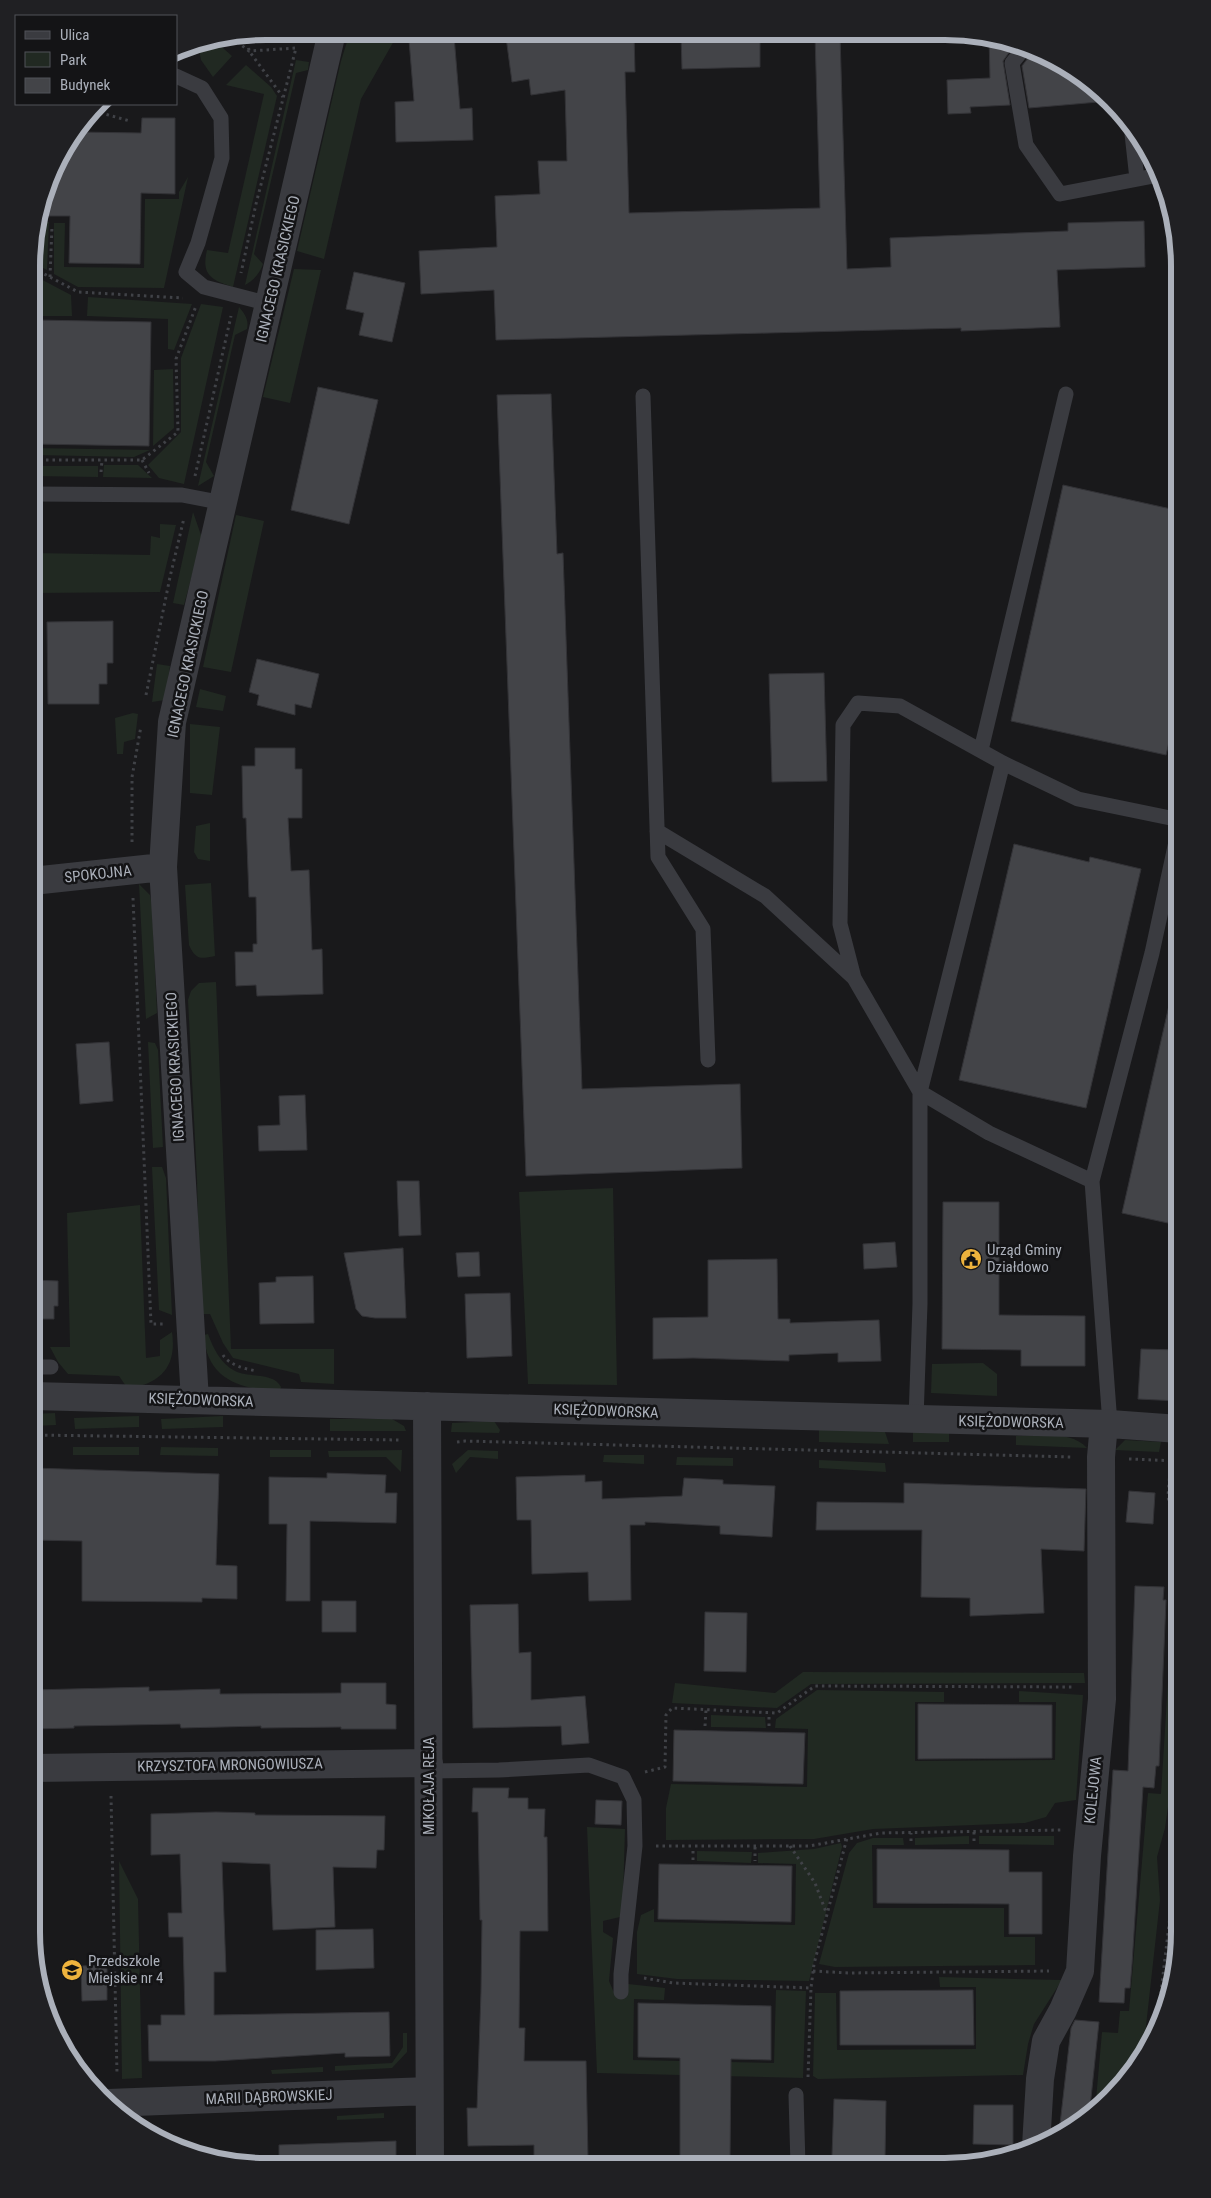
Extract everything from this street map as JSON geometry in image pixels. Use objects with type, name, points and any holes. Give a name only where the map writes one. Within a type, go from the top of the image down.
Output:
[{"type":"street","name":"IGNACEGO KRASICKIEGO","points":[[195,1400],[163,867],[172,722],[330,40]]},
{"type":"street","name":"SPOKOJNA","points":[[40,880],[163,867]]},
{"type":"street","name":"KSIĘŻODWORSKA","points":[[40,1396],[1107,1424],[1171,1429]]},
{"type":"street","name":"MIKOŁAJA REJA","points":[[427,1406],[430,2158]]},
{"type":"street","name":"KOLEJOWA","points":[[1036,2139],[1040,2079],[1046,2041],[1064,2010],[1080,1970],[1089,1829],[1103,1688],[1101,1457],[1107,1424]]},
{"type":"street","name":"KRZYSZTOFA MRONGOWIUSZA","points":[[40,1768],[429,1767]]},
{"type":"street","name":"MARII DĄBROWSKIEJ","points":[[118,2103],[429,2092]]},
{"type":"lane","points":[[1020,53],[1012,63],[1026,145],[1060,194],[1152,176]]},
{"type":"lane","points":[[178,77],[202,88],[221,118],[222,158],[198,243],[186,272],[204,287],[270,304]]},
{"type":"lane","points":[[1133,141],[1137,179]]},
{"type":"lane","points":[[981,750],[1066,394]]},
{"type":"lane","points":[[643,396],[658,857],[703,929],[708,1060]]},
{"type":"lane","points":[[40,494],[182,495],[224,502]]},
{"type":"lane","points":[[1092,1181],[989,1133],[920,1092],[854,978],[840,924],[843,726],[858,703],[900,706],[1078,799],[1171,819]]},
{"type":"lane","points":[[916,1419],[920,1304],[920,1092],[1004,762]]},
{"type":"lane","points":[[658,831],[765,896],[854,978]]},
{"type":"lane","points":[[1107,1424],[1092,1181],[1152,953],[1171,863]]},
{"type":"lane","points":[[40,1367],[52,1367]]},
{"type":"lane","points":[[429,1767],[499,1770],[589,1766],[623,1777],[634,1800],[635,1846],[621,1974],[621,1992]]},
{"type":"lane","points":[[796,2094],[798,2158]]},
{"type":"path","points":[[248,40],[249,51],[283,97]]},
{"type":"path","points":[[99,113],[130,121]]},
{"type":"path","points":[[50,278],[52,226]]},
{"type":"path","points":[[40,272],[78,292],[189,299]]},
{"type":"path","points":[[40,460],[142,460],[178,432],[176,359],[198,299]]},
{"type":"path","points":[[40,1435],[399,1440],[408,1443]]},
{"type":"path","points":[[456,1443],[482,1441],[1171,1460],[1168,1496],[1171,1514]]},
{"type":"path","points":[[623,1777],[665,1767],[666,1715],[672,1708],[777,1713],[815,1686],[1103,1688]]},
{"type":"path","points":[[705,1726],[706,1710]]},
{"type":"path","points":[[770,1713],[770,1726]]},
{"type":"path","points":[[111,1767],[117,2076]]},
{"type":"path","points":[[635,1846],[809,1846],[881,1833],[1089,1829]]},
{"type":"path","points":[[974,1832],[974,1840]]},
{"type":"path","points":[[911,1833],[911,1841]]},
{"type":"path","points":[[796,2094],[808,2076],[810,1988],[826,1912],[847,1838]]},
{"type":"path","points":[[790,1846],[815,1883],[826,1912]]},
{"type":"path","points":[[693,1847],[693,1860]]},
{"type":"path","points":[[755,1847],[755,1861]]},
{"type":"path","points":[[1160,2002],[1171,1908]]},
{"type":"path","points":[[813,1971],[848,1973],[1080,1970]]},
{"type":"path","points":[[621,1974],[673,1983],[810,1988]]},
{"type":"green space","points":[[255,40],[308,40],[309,42],[285,41],[257,43]]},
{"type":"green space","points":[[348,40],[394,40],[361,99],[324,259],[297,251]]},
{"type":"green space","points":[[219,45],[232,56],[213,77],[201,60],[199,50]]},
{"type":"green space","points":[[296,60],[309,62],[308,70],[296,73],[254,254],[263,264],[256,276],[245,285]]},
{"type":"green space","points":[[246,65],[271,87],[277,96],[233,287],[219,282],[210,275],[205,265],[205,258],[207,250],[228,253],[264,94],[226,85]]},
{"type":"green space","points":[[188,177],[164,288],[78,287],[54,274],[54,223],[65,223],[64,267],[144,268],[145,199],[179,199],[179,192]]},
{"type":"green space","points":[[44,222],[49,222],[47,270],[40,266]]},
{"type":"green space","points":[[294,269],[321,270],[290,403],[263,397]]},
{"type":"green space","points":[[40,279],[71,295],[72,316],[40,316]]},
{"type":"green space","points":[[88,297],[192,304],[174,350],[168,349],[168,319],[87,316]]},
{"type":"green space","points":[[201,304],[223,307],[184,484],[159,478],[148,465],[181,432],[181,358]]},
{"type":"green space","points":[[239,307],[246,317],[247,329],[235,335],[206,462],[214,476],[198,486]]},
{"type":"green space","points":[[173,369],[174,428],[153,446],[154,370]]},
{"type":"green space","points":[[40,448],[150,450],[134,457],[40,455]]},
{"type":"green space","points":[[104,465],[138,465],[152,478],[103,477]]},
{"type":"green space","points":[[40,466],[98,466],[98,477],[40,476]]},
{"type":"green space","points":[[193,512],[202,538],[184,605],[173,603]]},
{"type":"green space","points":[[236,515],[264,521],[231,672],[203,667]]},
{"type":"green space","points":[[160,524],[176,525],[160,592],[40,593],[40,553],[150,555],[151,536],[160,538]]},
{"type":"green space","points":[[157,664],[170,666],[165,700],[152,702]]},
{"type":"green space","points":[[200,689],[226,696],[223,711],[196,707]]},
{"type":"green space","points":[[133,713],[138,714],[135,739],[124,742],[123,754],[117,754],[115,718]]},
{"type":"green space","points":[[190,724],[220,727],[212,795],[190,793]]},
{"type":"green space","points":[[210,823],[210,861],[198,859],[194,852],[196,826]]},
{"type":"green space","points":[[211,883],[215,956],[202,958],[196,956],[189,945],[185,885]]},
{"type":"green space","points":[[139,884],[150,895],[152,905],[157,1013],[146,1019]]},
{"type":"green space","points":[[216,982],[231,1349],[334,1349],[334,1384],[301,1382],[299,1374],[233,1358],[223,1343],[210,1314],[200,1314],[197,1179],[188,1000],[191,991],[199,983]]},
{"type":"green space","points":[[148,1042],[155,1043],[158,1050],[163,1147],[153,1148]]},
{"type":"green space","points":[[152,1167],[162,1167],[166,1178],[172,1315],[159,1310]]},
{"type":"green space","points":[[613,1188],[617,1385],[528,1384],[519,1192]]},
{"type":"green space","points":[[140,1205],[146,1358],[160,1356],[160,1340],[172,1332],[173,1344],[169,1364],[158,1378],[128,1389],[119,1376],[68,1374],[58,1362],[50,1347],[70,1347],[67,1213]]},
{"type":"green space","points":[[208,1334],[218,1355],[230,1368],[240,1373],[273,1379],[278,1382],[281,1387],[280,1390],[266,1390],[240,1385],[219,1372],[211,1362],[206,1350],[204,1335]]},
{"type":"green space","points":[[983,1363],[997,1374],[997,1396],[931,1393],[932,1364]]},
{"type":"green space","points":[[55,1413],[56,1425],[40,1426],[40,1414]]},
{"type":"green space","points":[[139,1416],[139,1427],[75,1429],[74,1418]]},
{"type":"green space","points":[[223,1416],[223,1427],[162,1429],[161,1419]]},
{"type":"green space","points":[[330,1419],[392,1419],[404,1426],[406,1431],[330,1431]]},
{"type":"green space","points":[[494,1421],[500,1430],[499,1433],[451,1432],[452,1423]]},
{"type":"green space","points":[[819,1429],[885,1432],[889,1444],[819,1442]]},
{"type":"green space","points":[[913,1431],[949,1431],[949,1442],[913,1442]]},
{"type":"green space","points":[[1016,1436],[1063,1436],[1080,1442],[1087,1448],[1016,1445]]},
{"type":"green space","points":[[1125,1440],[1161,1442],[1159,1452],[1115,1450]]},
{"type":"green space","points":[[73,1447],[139,1447],[139,1455],[73,1455]]},
{"type":"green space","points":[[161,1447],[218,1448],[218,1456],[160,1455]]},
{"type":"green space","points":[[270,1450],[311,1450],[311,1457],[270,1457]]},
{"type":"green space","points":[[402,1450],[401,1472],[386,1457],[329,1457],[328,1451]]},
{"type":"green space","points":[[468,1450],[498,1451],[498,1459],[470,1457],[456,1473],[452,1464]]},
{"type":"green space","points":[[604,1455],[644,1455],[644,1464],[603,1462]]},
{"type":"green space","points":[[677,1457],[733,1458],[733,1466],[676,1465]]},
{"type":"green space","points":[[819,1460],[885,1463],[886,1472],[819,1468]]},
{"type":"green space","points":[[1171,1632],[1171,1786],[1165,1828],[1157,1857],[1160,1900],[1145,2038],[1124,2070],[1096,2100],[1102,2032],[1118,2033],[1120,2011],[1129,2011],[1148,1793],[1161,1794]]},
{"type":"green space","points":[[803,1672],[1084,1673],[1085,1683],[811,1684],[777,1708],[672,1703],[675,1683],[775,1693]]},
{"type":"green space","points":[[817,1690],[944,1692],[944,1702],[915,1702],[915,1761],[1055,1760],[1056,1702],[1019,1702],[1019,1691],[1083,1695],[1076,1800],[1055,1803],[1046,1817],[1025,1823],[873,1829],[814,1839],[666,1840],[666,1808],[671,1784],[807,1787],[808,1729],[775,1728],[776,1719]]},
{"type":"green space","points":[[711,1715],[765,1717],[766,1728],[711,1727]]},
{"type":"green space","points":[[587,1827],[625,1829],[623,1898],[620,1917],[603,1921],[603,1932],[613,1938],[609,1981],[615,1995],[628,1984],[665,1988],[664,2000],[634,1999],[633,2060],[774,2063],[776,1990],[806,1991],[803,2078],[597,2073]]},
{"type":"green space","points":[[969,1836],[969,1844],[915,1845],[915,1838]]},
{"type":"green space","points":[[979,1836],[1054,1836],[1054,1845],[979,1844]]},
{"type":"green space","points":[[873,1838],[903,1838],[904,1845],[872,1845],[873,1908],[1004,1908],[1004,1937],[1035,1937],[1035,1965],[835,1967],[819,1964],[849,1853],[857,1843]]},
{"type":"green space","points":[[841,1843],[842,1847],[809,1981],[677,1979],[637,1974],[637,1932],[641,1915],[654,1909],[654,1922],[795,1925],[796,1864],[758,1863],[758,1853],[814,1849]]},
{"type":"green space","points":[[697,1851],[752,1852],[751,1863],[697,1861]]},
{"type":"green space","points":[[119,1861],[138,1899],[142,2078],[122,2079]]},
{"type":"green space","points":[[939,1977],[1062,1980],[1034,2024],[1028,2044],[1023,2075],[818,2079],[813,2076],[815,1993],[836,1993],[837,2050],[976,2049],[976,1987],[940,1987]]},
{"type":"green space","points":[[403,2033],[407,2033],[407,2052],[392,2068],[335,2071],[335,2066],[392,2063],[403,2047]]},
{"type":"green space","points":[[323,2067],[323,2072],[272,2074],[271,2070]]},
{"type":"green space","points":[[384,2113],[384,2118],[337,2120],[337,2116]]},
{"type":"building","points":[[409,40],[454,40],[460,109],[472,108],[473,140],[396,142],[395,102],[414,101]]},
{"type":"building","points":[[506,40],[634,40],[635,72],[625,72],[629,213],[820,208],[815,40],[840,40],[847,269],[891,267],[890,238],[1068,231],[1068,223],[1144,221],[1145,267],[1057,270],[1060,327],[961,331],[961,328],[496,340],[494,290],[421,294],[419,251],[497,247],[495,196],[540,194],[538,161],[567,161],[565,90],[531,95],[529,79],[512,82]]},
{"type":"building","points":[[681,40],[760,40],[760,67],[682,69]]},
{"type":"building","points":[[989,44],[1011,50],[1003,61],[1010,105],[970,107],[971,113],[948,114],[947,80],[990,78]]},
{"type":"building","points":[[1029,56],[1045,63],[1083,87],[1100,102],[1029,108],[1022,66]]},
{"type":"building","points":[[142,118],[175,118],[175,194],[141,193],[140,264],[69,263],[70,216],[46,216],[57,180],[70,153],[84,132],[141,133]]},
{"type":"building","points":[[354,272],[405,283],[392,342],[359,335],[364,313],[346,309]]},
{"type":"building","points":[[40,320],[151,322],[149,446],[40,444]]},
{"type":"building","points":[[318,387],[378,400],[349,524],[291,510]]},
{"type":"building","points":[[551,394],[557,554],[563,553],[582,1089],[740,1084],[742,1168],[526,1176],[497,395]]},
{"type":"building","points":[[1063,485],[1171,509],[1171,733],[1166,755],[1011,721]]},
{"type":"building","points":[[113,621],[113,663],[107,663],[107,684],[99,684],[99,704],[48,704],[47,622]]},
{"type":"building","points":[[257,659],[319,674],[311,708],[295,704],[295,715],[257,705],[259,695],[249,692]]},
{"type":"building","points":[[824,673],[827,781],[772,782],[769,674]]},
{"type":"building","points":[[255,748],[295,748],[295,769],[302,769],[302,818],[288,818],[291,871],[309,870],[312,950],[322,949],[323,994],[257,996],[256,985],[236,986],[235,952],[253,952],[253,944],[257,944],[256,897],[249,897],[246,818],[243,818],[242,766],[255,766]]},
{"type":"building","points":[[1014,844],[1089,862],[1090,857],[1141,869],[1086,1108],[959,1080]]},
{"type":"building","points":[[1171,1001],[1171,1209],[1168,1223],[1122,1213]]},
{"type":"building","points":[[109,1042],[113,1101],[80,1104],[76,1044]]},
{"type":"building","points":[[305,1095],[307,1150],[259,1151],[258,1126],[280,1125],[279,1096]]},
{"type":"building","points":[[397,1181],[419,1181],[421,1235],[399,1236]]},
{"type":"building","name":"Urząd Gminy Działdowo","points":[[943,1202],[999,1202],[999,1315],[1085,1316],[1085,1366],[1021,1366],[1021,1350],[942,1349]]},
{"type":"building","points":[[895,1242],[897,1267],[864,1269],[863,1244]]},
{"type":"building","points":[[403,1248],[406,1318],[362,1316],[356,1309],[344,1253]]},
{"type":"building","points":[[479,1252],[480,1276],[458,1277],[456,1253]]},
{"type":"building","points":[[777,1259],[778,1319],[790,1319],[790,1323],[879,1320],[881,1361],[838,1362],[838,1353],[789,1355],[789,1361],[693,1358],[653,1359],[653,1318],[708,1317],[708,1260]]},
{"type":"building","points":[[313,1276],[314,1323],[260,1324],[259,1283],[276,1282],[276,1277]]},
{"type":"building","points":[[40,1280],[58,1281],[58,1306],[54,1306],[54,1319],[40,1319]]},
{"type":"building","points":[[510,1293],[512,1356],[467,1358],[465,1294]]},
{"type":"building","points":[[1141,1349],[1171,1350],[1171,1401],[1138,1399]]},
{"type":"building","points":[[40,1468],[219,1474],[216,1565],[237,1566],[237,1599],[202,1598],[202,1602],[82,1601],[82,1541],[40,1540]]},
{"type":"building","points":[[327,1473],[386,1475],[385,1493],[397,1493],[396,1523],[310,1521],[310,1601],[286,1601],[287,1524],[269,1524],[269,1477],[327,1478]]},
{"type":"building","points":[[585,1475],[585,1482],[602,1481],[602,1499],[682,1496],[684,1478],[723,1480],[723,1484],[775,1486],[772,1537],[720,1534],[720,1526],[645,1522],[645,1525],[630,1525],[631,1600],[589,1601],[588,1572],[532,1574],[531,1520],[517,1520],[516,1477]]},
{"type":"building","points":[[904,1483],[1086,1489],[1084,1551],[1041,1549],[1044,1613],[970,1616],[970,1598],[921,1597],[922,1530],[816,1530],[817,1502],[904,1503]]},
{"type":"building","points":[[1129,1491],[1155,1493],[1153,1524],[1126,1522]]},
{"type":"building","points":[[1135,1586],[1164,1587],[1163,1600],[1166,1600],[1159,1766],[1156,1766],[1154,1788],[1143,1787],[1130,1988],[1125,1988],[1124,2003],[1099,2002],[1113,1770],[1128,1771]]},
{"type":"building","points":[[322,1601],[356,1601],[356,1632],[322,1632]]},
{"type":"building","points":[[518,1604],[519,1653],[531,1652],[531,1700],[585,1696],[589,1743],[562,1745],[561,1726],[473,1728],[470,1605]]},
{"type":"building","points":[[705,1612],[747,1613],[746,1672],[704,1671]]},
{"type":"building","points":[[341,1683],[386,1683],[386,1704],[396,1705],[396,1729],[341,1729],[341,1727],[261,1728],[261,1726],[181,1728],[180,1724],[74,1726],[74,1728],[40,1729],[40,1690],[149,1687],[149,1691],[220,1689],[220,1694],[341,1693]]},
{"type":"building","points":[[918,1704],[1052,1705],[1052,1758],[918,1759]]},
{"type":"building","points":[[674,1730],[805,1733],[803,1784],[673,1781]]},
{"type":"building","points":[[473,1788],[509,1788],[508,1798],[528,1798],[528,1809],[545,1809],[544,1837],[547,1837],[548,1931],[520,1931],[519,2028],[525,2028],[524,2061],[586,2061],[588,2158],[534,2158],[534,2145],[468,2146],[467,2108],[477,2108],[482,1920],[480,1920],[478,1812],[472,1812]]},
{"type":"building","points":[[596,1800],[622,1801],[621,1825],[595,1824]]},
{"type":"building","points":[[255,1813],[255,1815],[385,1816],[384,1850],[377,1850],[376,1868],[333,1867],[335,1927],[273,1930],[270,1864],[222,1862],[226,1972],[214,1972],[214,2015],[389,2012],[390,2056],[345,2057],[345,2053],[215,2061],[149,2061],[148,2025],[161,2025],[161,2015],[185,2015],[183,1937],[169,1937],[168,1913],[182,1913],[180,1854],[151,1855],[151,1814]]},
{"type":"building","points":[[877,1849],[1009,1850],[1009,1872],[1042,1872],[1042,1934],[1009,1934],[1009,1904],[877,1903]]},
{"type":"building","points":[[659,1864],[792,1866],[791,1922],[658,1919]]},
{"type":"building","points":[[373,1929],[374,1968],[316,1970],[316,1930]]},
{"type":"building","points":[[107,1965],[107,2000],[82,2001],[81,1966]]},
{"type":"building","points":[[973,1990],[974,2045],[840,2045],[840,1991]]},
{"type":"building","points":[[638,2003],[771,2006],[771,2060],[731,2059],[730,2158],[680,2157],[680,2058],[638,2057]]},
{"type":"building","points":[[1075,2020],[1099,2022],[1090,2105],[1060,2127],[1071,2028]]},
{"type":"building","points":[[834,2099],[886,2101],[885,2157],[832,2156]]},
{"type":"building","points":[[974,2105],[1013,2105],[1013,2145],[973,2144]]},
{"type":"building","points":[[396,2141],[396,2158],[279,2158],[279,2145]]},
{"type":"place","name":"Urząd Gminy Działdowo","points":[[971,1259]]},
{"type":"place","name":"Przedszkole Miejskie nr 4","points":[[72,1970]]}]
